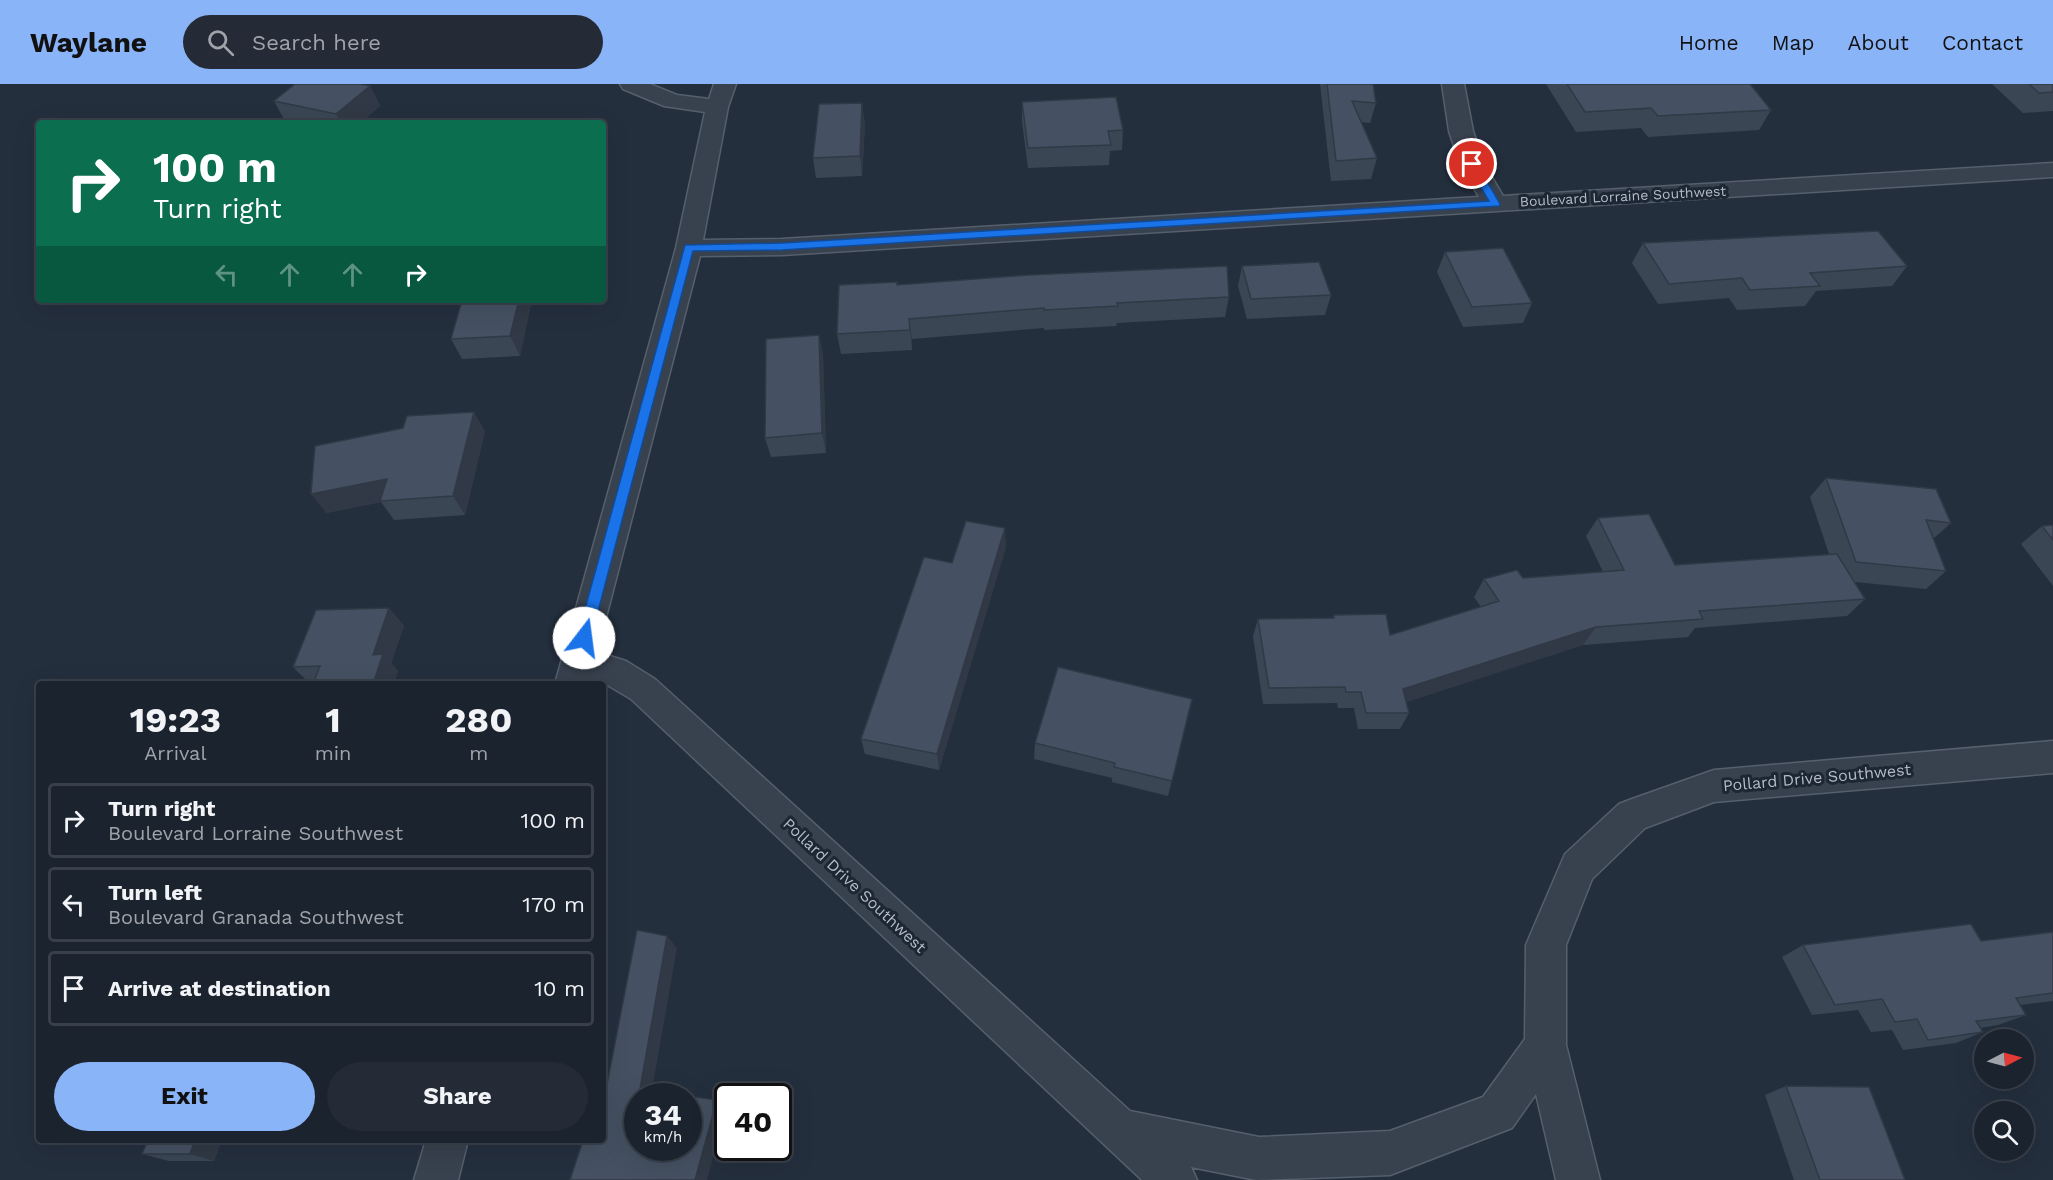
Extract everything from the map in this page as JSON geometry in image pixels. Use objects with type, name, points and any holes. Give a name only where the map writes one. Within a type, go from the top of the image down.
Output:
[{"type":"street","points":[[575,673],[689,248],[721,95],[672,101],[631,84]]},
{"type":"street","points":[[1453,84],[1461,131],[1472,164],[1495,204]]},
{"type":"street","name":"Boulevard Lorraine Southwest","points":[[689,248],[794,246],[2053,170]]},
{"type":"street","name":"Pollard Drive Southwest","points":[[575,673],[614,671],[644,689],[1175,1180]]},
{"type":"street","name":"Pollard Drive Southwest","points":[[1578,1180],[1545,1044],[1546,945],[1578,867],[1632,816],[1714,786],[2053,757]]},
{"type":"street","points":[[1119,1130],[1259,1159],[1390,1153],[1497,1113],[1545,1044]]},
{"type":"street","points":[[436,1180],[446,1143]]},
{"type":"building","points":[[295,84],[370,86],[336,114],[274,101]]},
{"type":"building","points":[[1327,84],[1373,84],[1376,103],[1352,101],[1377,158],[1336,161]]},
{"type":"building","points":[[1567,84],[1750,84],[1771,110],[1658,116],[1651,108],[1585,112]]},
{"type":"building","points":[[2029,84],[2053,84],[2053,92],[2039,93]]},
{"type":"building","points":[[1116,97],[1123,130],[1108,131],[1111,145],[1028,148],[1022,102]]},
{"type":"building","points":[[862,103],[860,156],[813,158],[819,104]]},
{"type":"building","points":[[1878,231],[1907,266],[1810,273],[1820,286],[1750,290],[1742,278],[1669,284],[1643,243]]},
{"type":"building","points":[[1503,248],[1532,303],[1472,307],[1445,252]]},
{"type":"building","points":[[1319,262],[1331,295],[1251,299],[1242,266]]},
{"type":"building","points":[[1227,266],[1229,297],[909,319],[910,330],[837,334],[839,285],[897,282],[897,285],[1029,275]]},
{"type":"building","points":[[461,303],[518,303],[510,336],[451,339]]},
{"type":"building","points":[[819,335],[822,433],[765,438],[766,339]]},
{"type":"building","points":[[474,412],[453,496],[380,501],[387,479],[311,494],[315,446],[403,428],[407,416]]},
{"type":"building","points":[[1826,478],[1936,489],[1951,523],[1926,520],[1946,571],[1856,562]]},
{"type":"building","points":[[1649,514],[1675,565],[1837,554],[1865,599],[1699,611],[1703,619],[1596,627],[1403,689],[1409,713],[1366,713],[1361,692],[1346,692],[1345,687],[1269,688],[1258,619],[1334,618],[1334,615],[1386,614],[1390,635],[1499,601],[1484,579],[1517,570],[1523,578],[1624,570],[1598,518]]},
{"type":"building","points":[[966,521],[1005,528],[937,754],[861,739],[924,557],[952,563]]},
{"type":"building","points":[[2053,525],[2053,540],[2042,526]]},
{"type":"building","points":[[389,608],[373,655],[383,654],[374,681],[314,681],[320,666],[293,667],[316,610]]},
{"type":"building","points":[[1058,667],[1192,699],[1172,781],[1114,767],[1115,763],[1035,743]]},
{"type":"building","points":[[1971,924],[1981,941],[2053,932],[2053,993],[2016,998],[2026,1015],[1976,1021],[1981,1029],[1974,1029],[1974,1033],[1928,1040],[1917,1019],[1895,1022],[1882,999],[1835,1005],[1803,945]]},
{"type":"building","points":[[637,930],[667,936],[641,1083],[624,1083],[624,1161],[700,1161],[695,1180],[570,1180],[582,1143],[606,1143],[606,1084]]},
{"type":"building","points":[[1786,1086],[1869,1087],[1905,1180],[1820,1180]]},
{"type":"building","points":[[702,1098],[714,1100],[714,1111],[702,1155]]},
{"type":"building","points":[[147,1143],[194,1143],[190,1154],[142,1154]]},
{"type":"route","points":[[584,638],[689,248],[782,247],[1495,204],[1472,164]]}]
